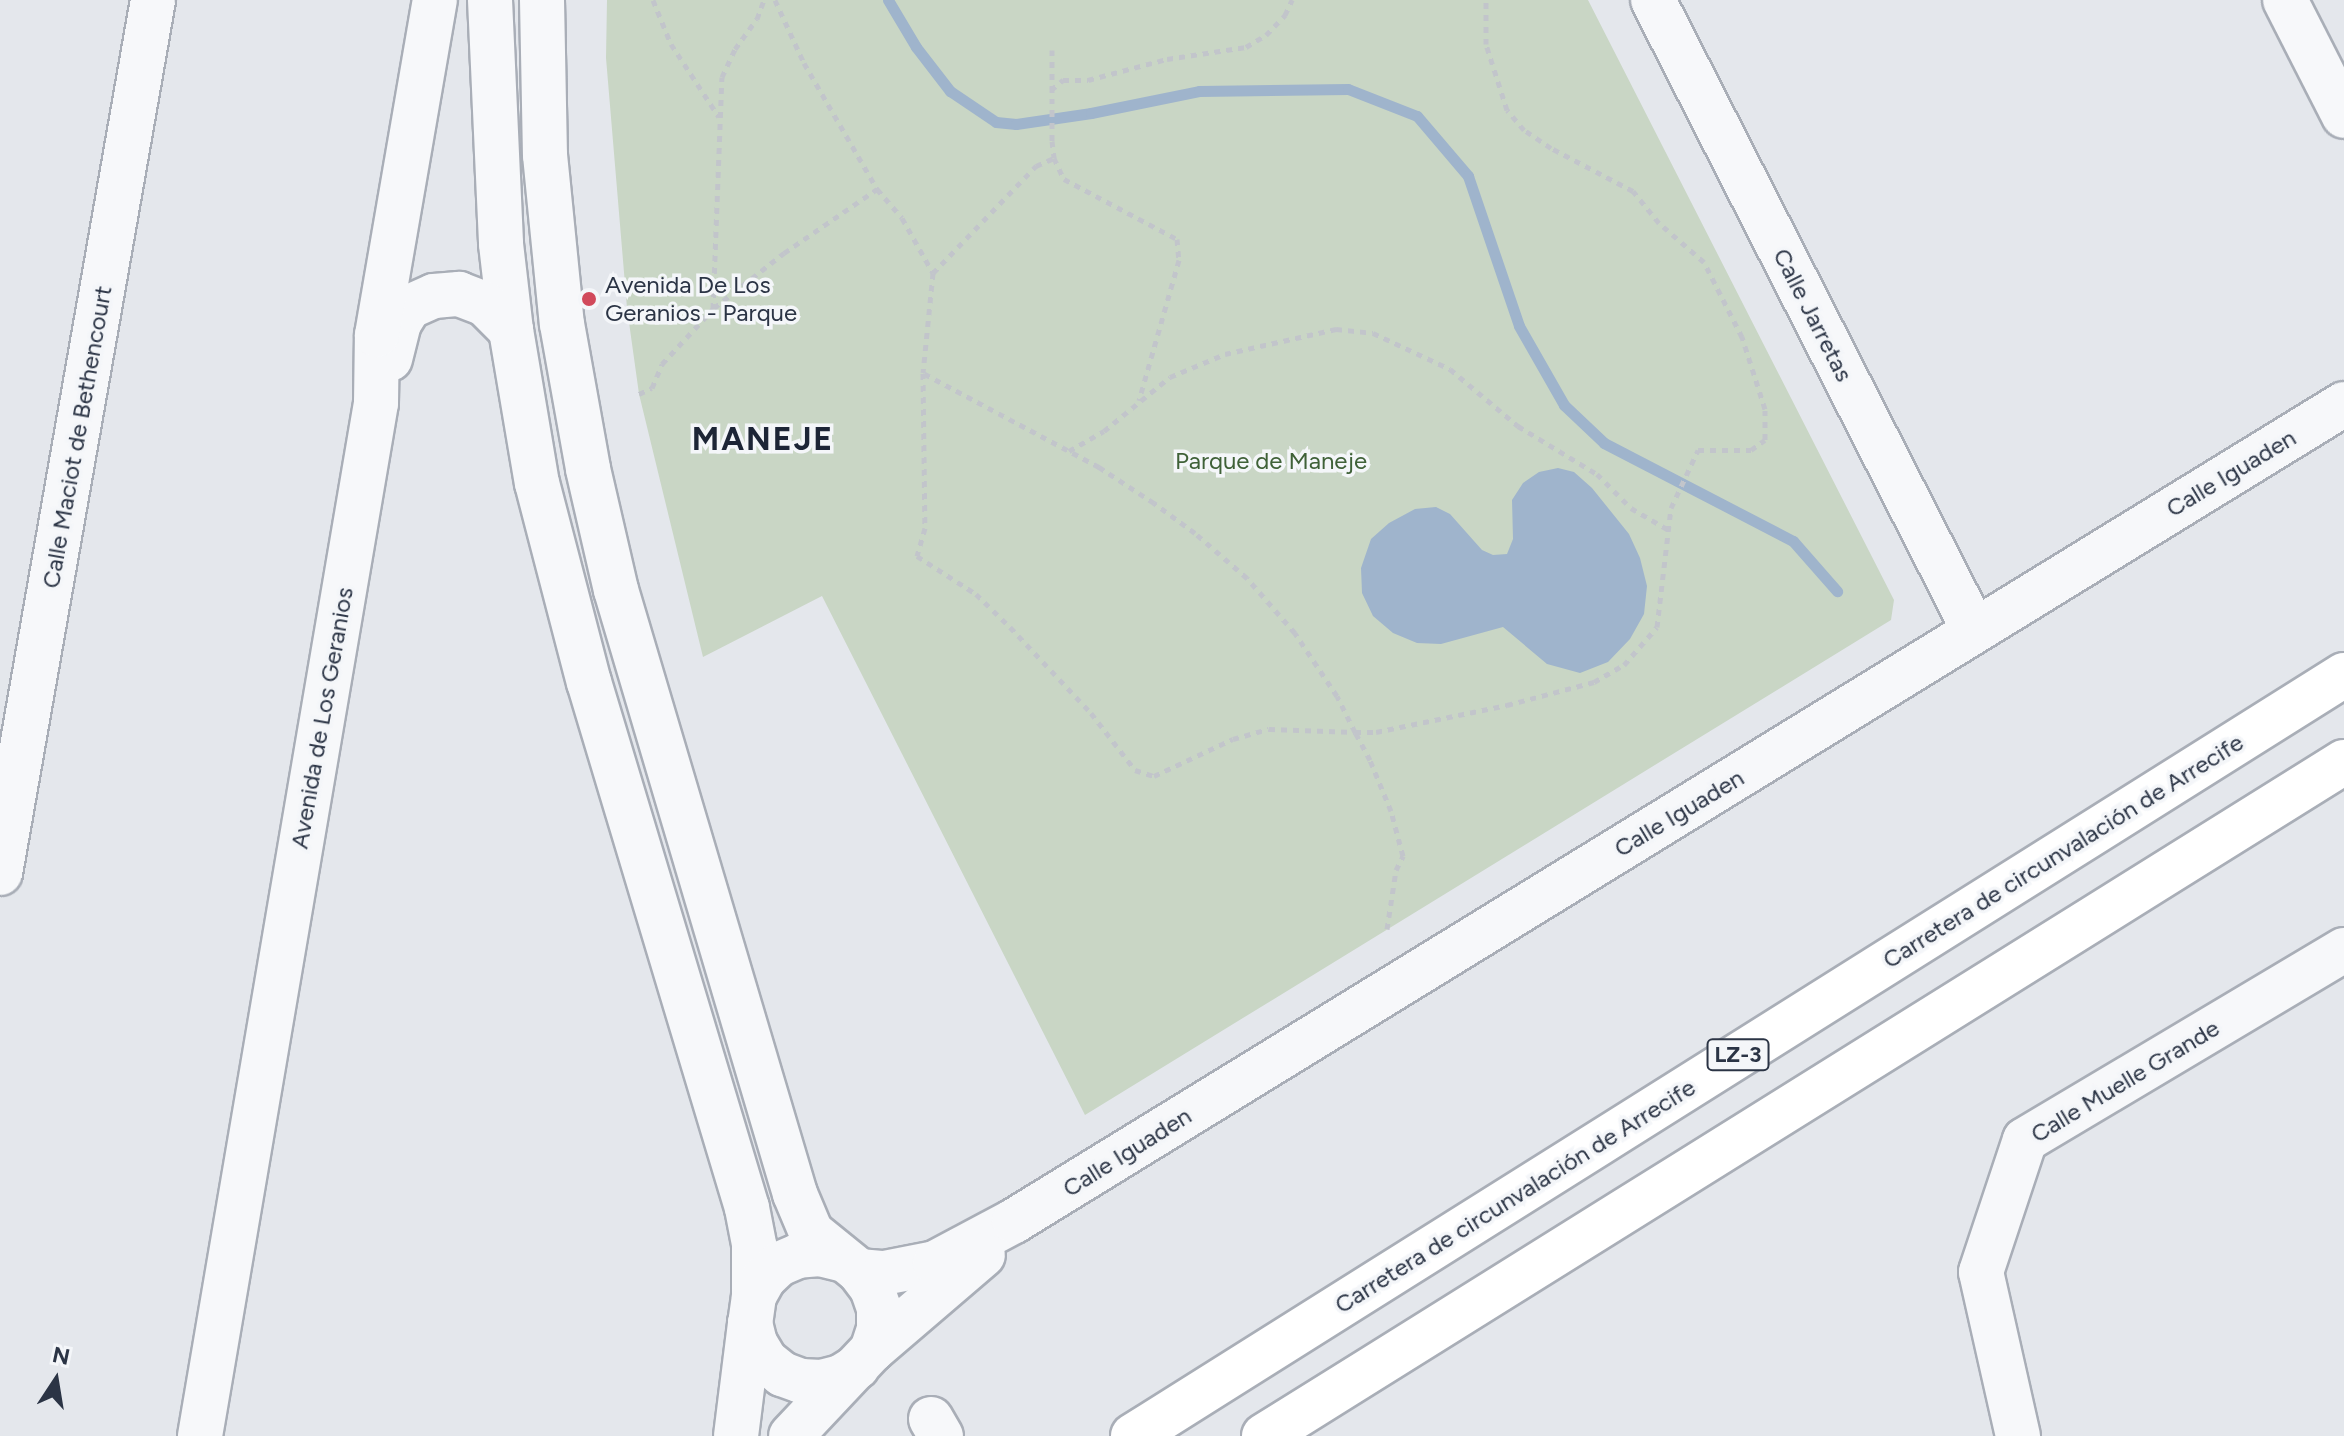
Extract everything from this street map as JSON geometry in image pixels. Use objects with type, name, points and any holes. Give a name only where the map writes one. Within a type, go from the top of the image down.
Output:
[{"type":"highway","name":"Carretera de circunvalación de Arrecife","points":[[1133,1436],[2344,675]]},
{"type":"highway","points":[[1264,1436],[2344,762]]},
{"type":"street","name":"Calle Maciot de Bethencourt","points":[[0,873],[153,0]]},
{"type":"street","name":"Avenida de Los Geranios","points":[[200,1436],[376,403],[377,335],[435,0]]},
{"type":"street","points":[[490,0],[494,157],[511,330],[537,483],[565,596],[747,1208],[754,1245],[752,1310],[736,1436]]},
{"type":"street","points":[[542,0],[545,155],[554,252],[575,405],[604,540],[639,672],[795,1194],[811,1232],[872,1288],[879,1308],[879,1329],[865,1358],[791,1436]]},
{"type":"street","name":"Calle Jarretas","points":[[1653,0],[1974,630]]},
{"type":"street","points":[[2285,0],[2344,116]]},
{"type":"street","points":[[376,403],[399,323],[409,307],[434,296],[459,294],[485,304],[511,330]]},
{"type":"street","name":"Calle Iguaden","points":[[850,1265],[884,1273],[935,1263],[1014,1221],[2344,404]]},
{"type":"street","name":"Calle Muelle Grande","points":[[2018,1436],[1981,1272],[2025,1140],[2334,966]]},
{"type":"street","name":"Calle Iguaden","points":[[865,1358],[985,1253],[1014,1221]]},
{"type":"street","points":[[850,1265],[820,1254],[798,1256],[779,1264],[764,1278],[752,1310],[755,1343],[766,1361],[782,1374],[801,1381],[821,1382],[841,1377],[865,1358]]},
{"type":"path","points":[[653,0],[671,44],[719,117]]},
{"type":"path","points":[[713,309],[722,77],[735,49],[757,19],[764,0]]},
{"type":"path","points":[[775,0],[804,63],[877,189],[902,218],[933,273],[923,373],[925,528],[917,556],[976,594],[1091,713],[1135,770],[1154,776],[1233,739],[1269,729],[1376,732],[1507,705],[1594,682],[1624,665],[1657,627],[1671,508],[1698,450],[1751,450],[1765,440],[1765,409],[1742,337],[1704,262],[1659,223],[1633,191],[1551,148],[1524,130],[1507,110],[1486,44],[1486,0]]},
{"type":"path","points":[[1051,91],[1063,80],[1088,80],[1167,59],[1246,47],[1266,35],[1285,15],[1292,0]]},
{"type":"path","points":[[1052,50],[1052,141],[1054,158],[1064,179],[1177,239],[1179,260],[1139,401]]},
{"type":"path","points":[[933,273],[1036,166],[1054,158]]},
{"type":"path","points":[[639,394],[652,388],[662,364],[713,309],[784,253],[877,189]]},
{"type":"path","points":[[1068,452],[1104,431],[1170,377],[1225,354],[1336,329],[1373,333],[1450,369],[1518,426],[1597,474],[1631,508],[1667,529]]},
{"type":"path","points":[[923,373],[1154,503],[1247,578],[1295,633],[1337,696],[1391,811],[1403,856],[1396,870],[1387,929]]},
{"type":"green space","name":"Parque de Maneje","points":[[607,0],[1588,0],[1894,600],[1891,620],[1085,1115],[822,596],[703,657],[639,394],[627,308],[606,58]]},
{"type":"water","points":[[1558,468],[1574,472],[1592,488],[1629,534],[1640,558],[1647,586],[1644,614],[1630,639],[1608,662],[1580,673],[1547,664],[1503,627],[1441,644],[1417,643],[1393,633],[1373,616],[1362,593],[1361,568],[1371,539],[1389,523],[1415,509],[1436,507],[1450,514],[1482,550],[1493,555],[1507,554],[1513,539],[1512,500],[1523,483],[1539,472]]},
{"type":"waterway","points":[[888,0],[916,47],[950,91],[996,122],[1016,124],[1091,113],[1199,91],[1348,89],[1417,116],[1468,176],[1519,326],[1564,405],[1604,443],[1793,541],[1837,591]]},
{"type":"place","name":"Avenida De Los Geranios - Parque","points":[[589,299]]},
{"type":"district","name":"MANEJE","points":[[763,439]]}]
